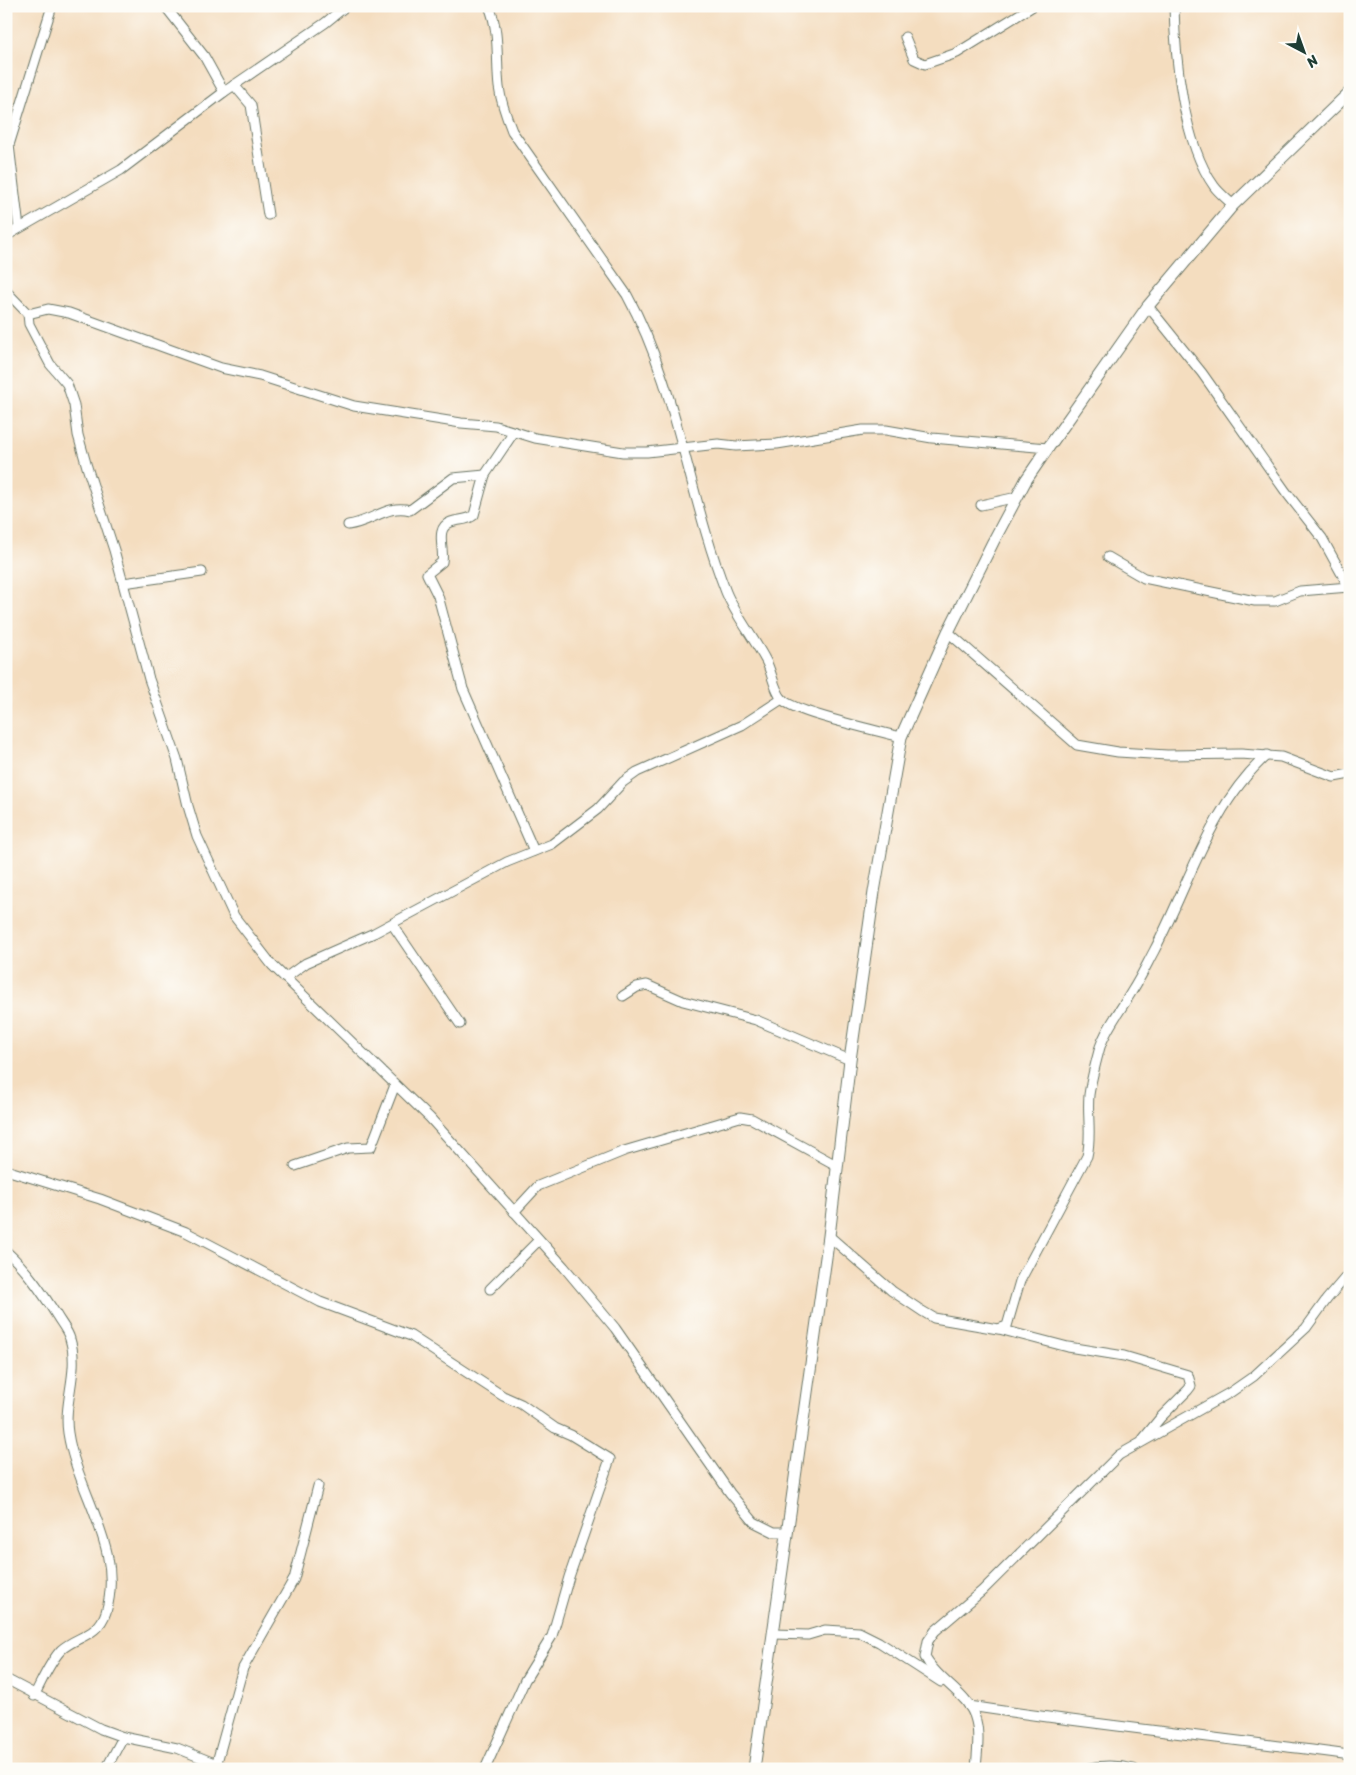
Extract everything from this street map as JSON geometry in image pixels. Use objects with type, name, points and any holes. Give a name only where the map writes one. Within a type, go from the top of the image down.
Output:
[{"type":"street","points":[[19,228],[9,145],[52,6]]},
{"type":"street","points":[[165,6],[204,56],[224,92]]},
{"type":"street","points":[[6,236],[121,170],[224,92],[346,6]]},
{"type":"street","points":[[489,6],[496,27],[499,85],[503,110],[512,131],[623,289],[640,320],[669,398],[714,559],[727,595],[766,661],[782,699],[800,709],[901,737]]},
{"type":"street","points":[[905,37],[914,59],[925,64],[957,53],[1033,6]]},
{"type":"street","points":[[1174,6],[1187,118],[1197,154],[1214,187],[1233,205]]},
{"type":"street","points":[[234,86],[251,105],[268,215]]},
{"type":"street","points":[[754,1769],[829,1236],[850,1060],[874,892],[901,737],[948,632],[1017,497],[1048,448],[1148,306],[1233,205],[1350,92]]},
{"type":"street","points":[[6,291],[28,314],[29,324],[47,357],[67,384],[74,405],[78,435],[123,583],[149,679],[177,759],[198,836],[234,916],[285,978],[430,1118],[615,1328],[736,1501],[754,1522],[766,1530],[788,1532]]},
{"type":"street","points":[[1108,558],[1144,578],[1255,601],[1275,601],[1300,591],[1349,588],[1322,538],[1286,492],[1202,373],[1148,306]]},
{"type":"street","points":[[28,314],[48,308],[69,313],[221,368],[260,376],[354,406],[461,423],[496,426],[535,438],[623,452],[684,449],[718,444],[736,446],[777,444],[863,430],[1048,448]]},
{"type":"street","points":[[514,432],[485,475],[477,511],[470,518],[450,522],[444,527],[441,533],[442,562],[426,574],[438,596],[463,690],[534,851]]},
{"type":"street","points":[[348,525],[372,519],[396,507],[410,510],[453,478],[485,475]]},
{"type":"street","points":[[981,505],[1017,497]]},
{"type":"street","points":[[123,583],[202,572]]},
{"type":"street","points":[[948,632],[1077,744],[1118,752],[1166,755],[1281,757],[1334,777],[1350,774]]},
{"type":"street","points":[[285,978],[306,963],[392,924],[483,874],[552,844],[598,809],[623,782],[637,772],[742,725],[782,699]]},
{"type":"street","points":[[998,1329],[1007,1326],[1020,1281],[1087,1156],[1090,1141],[1089,1096],[1101,1046],[1111,1022],[1133,990],[1160,940],[1177,900],[1231,795],[1250,771],[1267,756]]},
{"type":"street","points":[[392,924],[460,1024]]},
{"type":"street","points":[[623,996],[637,987],[647,985],[699,1006],[756,1020],[850,1060]]},
{"type":"street","points":[[295,1166],[348,1148],[371,1147],[395,1085]]},
{"type":"street","points":[[514,1212],[538,1186],[624,1151],[740,1117],[752,1120],[836,1165]]},
{"type":"street","points":[[6,1170],[100,1199],[186,1232],[320,1302],[411,1336],[503,1396],[521,1404],[555,1428],[571,1435],[610,1459],[569,1577],[552,1636],[525,1680],[485,1769]]},
{"type":"street","points":[[829,1236],[892,1291],[934,1318],[998,1329],[1068,1347],[1124,1356],[1188,1375],[1191,1386],[1161,1417],[1141,1442]]},
{"type":"street","points":[[490,1289],[538,1241]]},
{"type":"street","points":[[6,1250],[42,1291],[70,1338],[75,1366],[68,1399],[67,1430],[82,1488],[107,1549],[109,1572],[106,1612],[101,1622],[82,1639],[62,1650],[48,1668],[34,1696]]},
{"type":"street","points":[[916,1666],[925,1657],[928,1641],[935,1631],[982,1591],[1120,1455],[1232,1392],[1254,1376],[1306,1328],[1326,1299],[1350,1272]]},
{"type":"street","points":[[217,1762],[243,1668],[294,1579],[318,1486]]},
{"type":"street","points":[[774,1634],[808,1635],[826,1630],[859,1632],[879,1642],[954,1691]]},
{"type":"street","points":[[925,1657],[969,1706],[976,1720],[976,1769]]},
{"type":"street","points":[[6,1679],[34,1696],[101,1729],[123,1737],[177,1748],[217,1762],[229,1769]]},
{"type":"street","points":[[969,1706],[1054,1719],[1134,1726],[1350,1755]]},
{"type":"street","points":[[106,1769],[123,1737]]},
{"type":"street","points":[[1084,1769],[1098,1766],[1120,1766],[1134,1769]]}]
